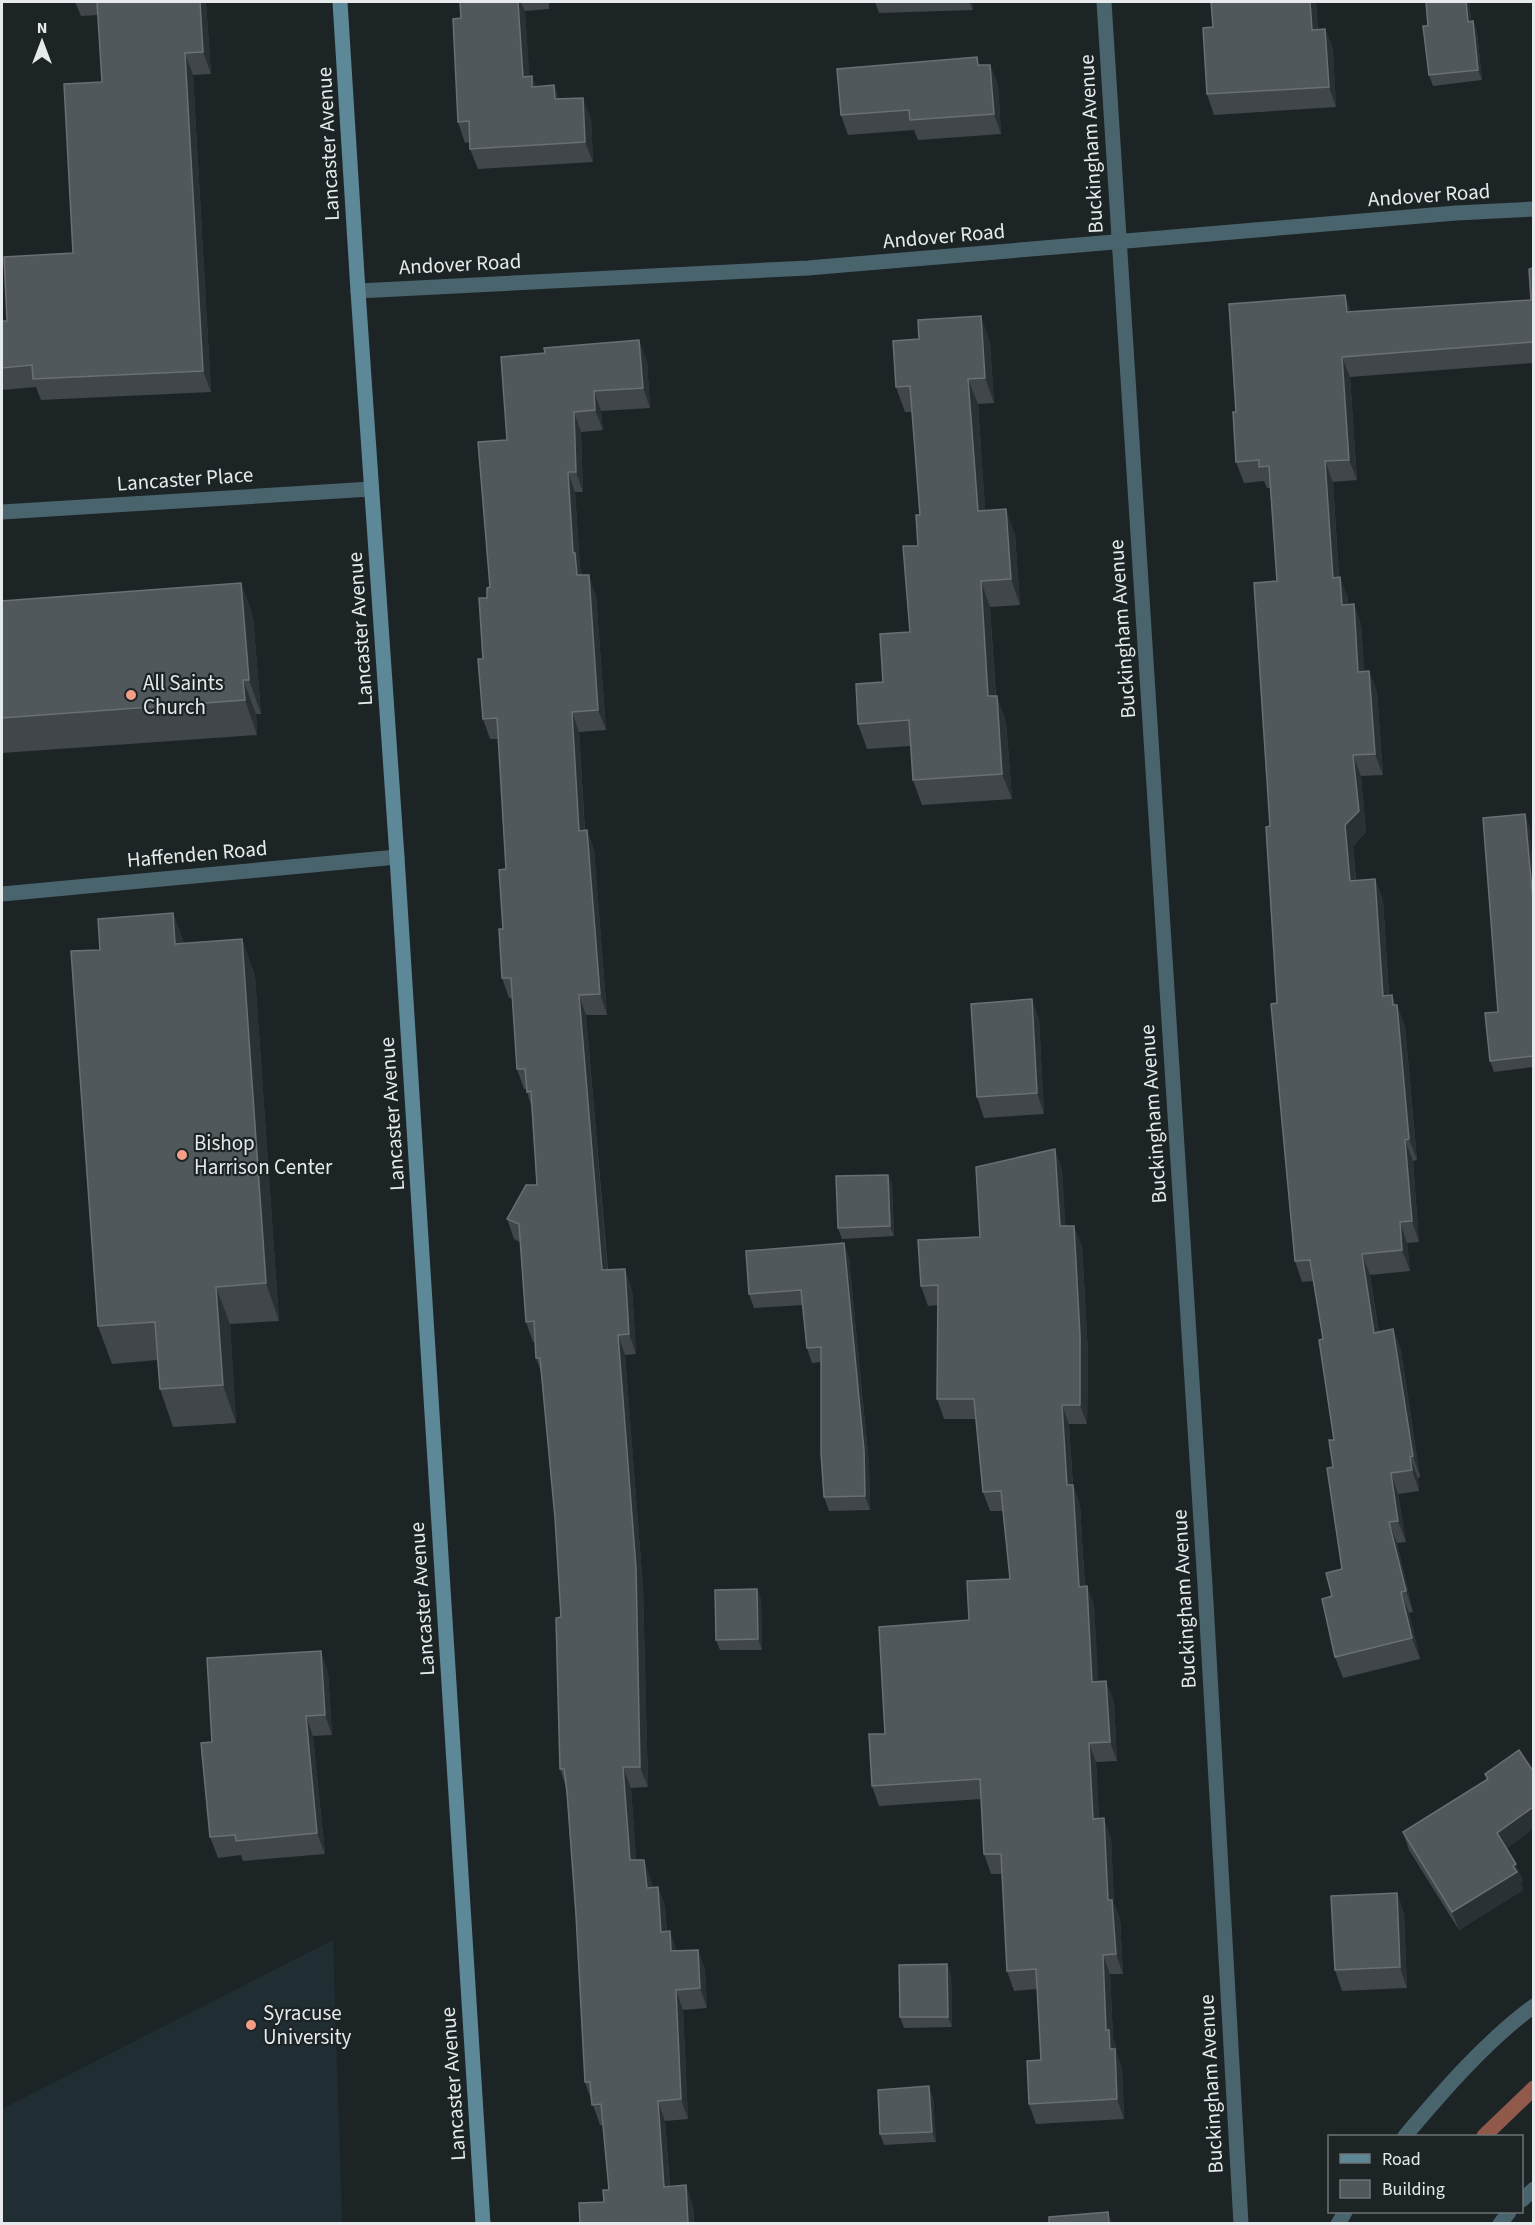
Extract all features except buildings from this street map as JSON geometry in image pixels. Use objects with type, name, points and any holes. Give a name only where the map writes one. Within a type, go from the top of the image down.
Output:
[{"type":"street","name":"Lancaster Avenue","points":[[340,2],[397,857],[483,2223]]},
{"type":"street","name":"Buckingham Avenue","points":[[1104,2],[1205,1585],[1241,2223]]},
{"type":"street","name":"Andover Road","points":[[358,291],[808,268],[1444,214],[1533,209]]},
{"type":"street","name":"Lancaster Place","points":[[2,512],[371,489]]},
{"type":"street","name":"Haffenden Road","points":[[2,894],[397,857]]},
{"type":"street","points":[[1406,2135],[1440,2094],[1516,2019],[1533,2006]]},
{"type":"shaded area","name":"Syracuse University","points":[[333,1940],[342,2223],[2,2223],[2,2109]]},
{"type":"waterway","points":[[1485,2135],[1534,2088]]},
{"type":"place","name":"All Saints Church","points":[[131,695]]},
{"type":"place","name":"Bishop Harrison Center","points":[[182,1155]]},
{"type":"place","name":"Syracuse University","points":[[251,2025]]}]
